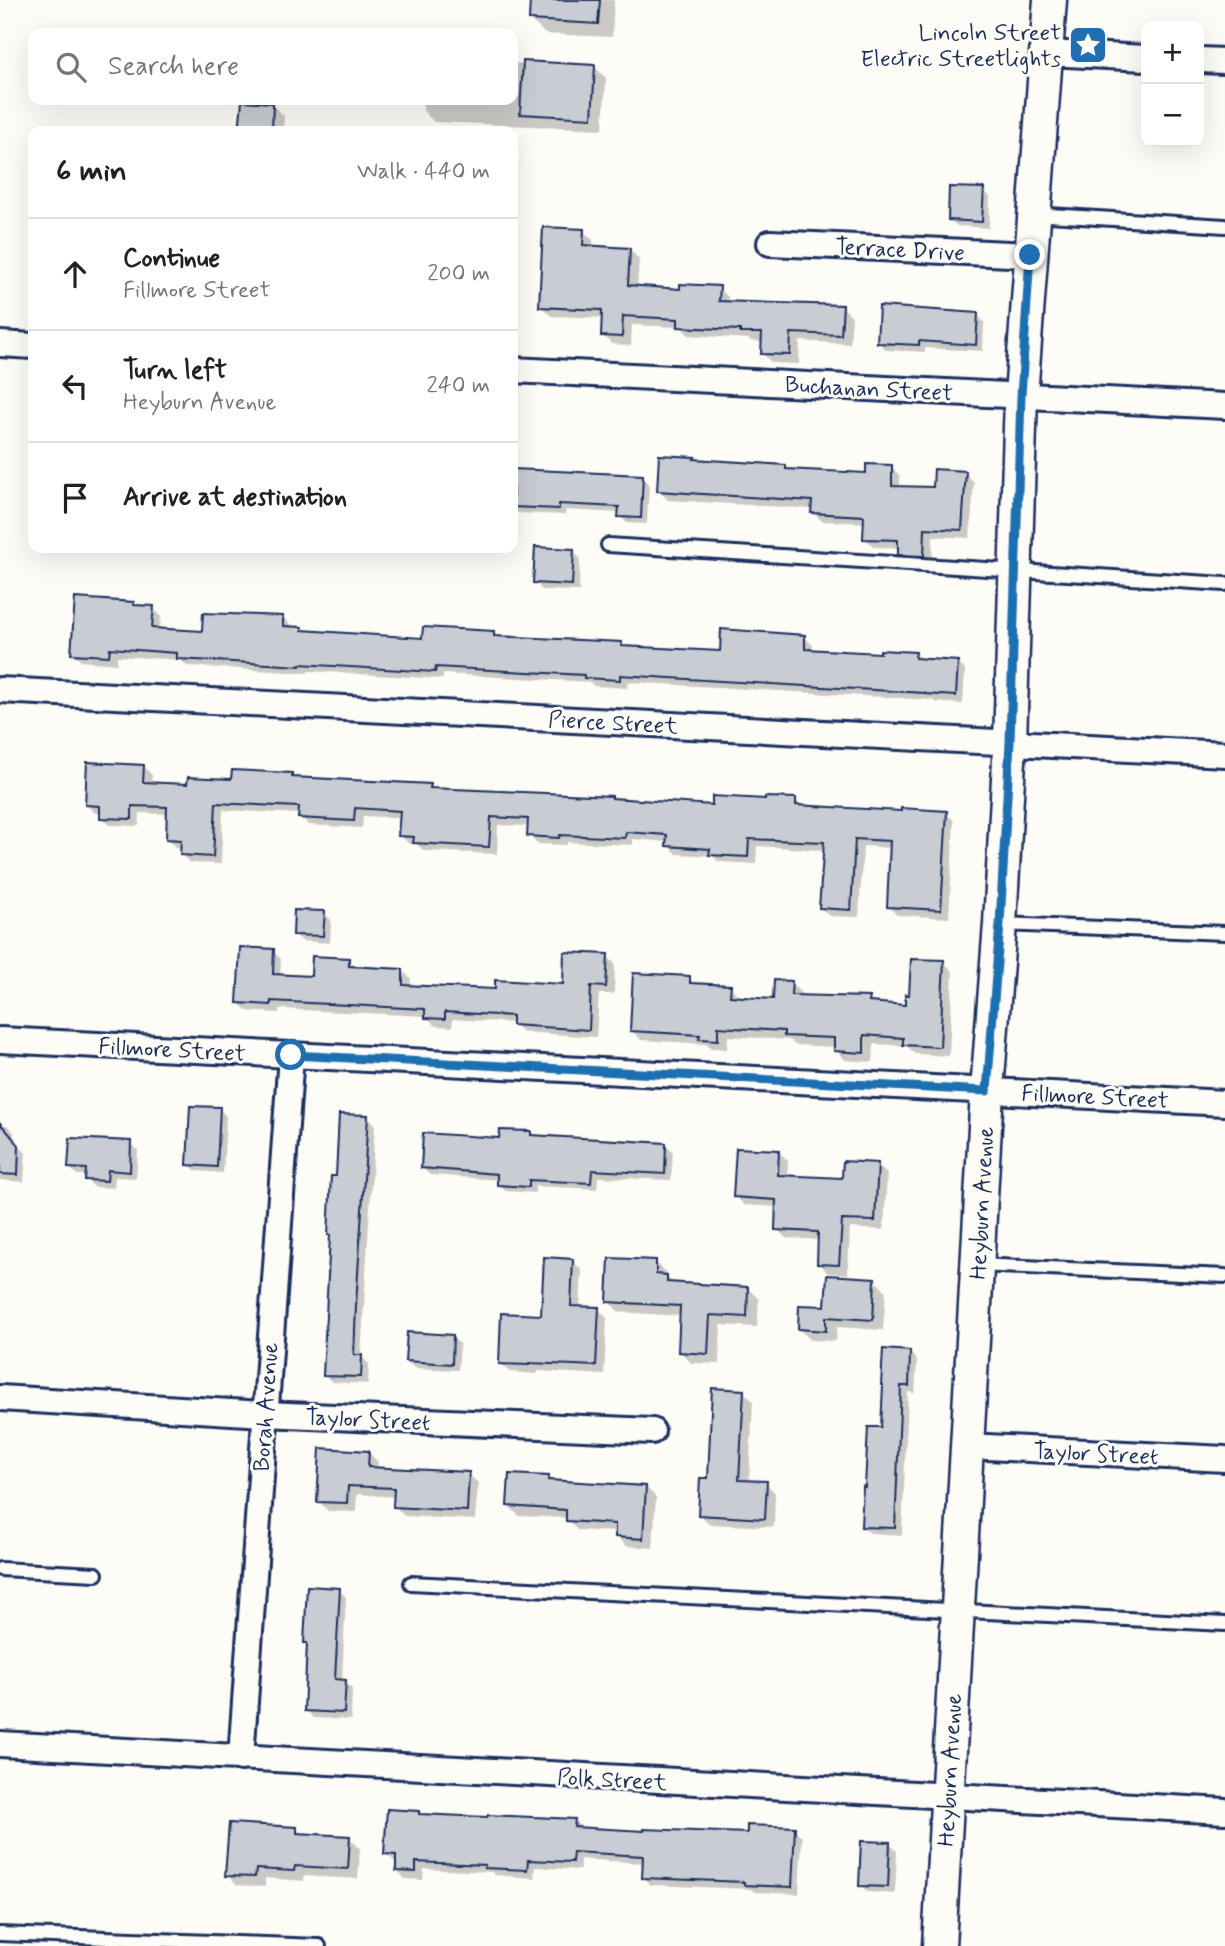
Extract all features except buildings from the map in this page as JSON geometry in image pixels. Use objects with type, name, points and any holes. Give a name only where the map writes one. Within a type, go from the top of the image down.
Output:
[{"type":"street","name":"Heyburn Avenue","points":[[939,1946],[987,1091],[1000,924],[1010,742],[1021,396],[1047,53],[1046,1]]},
{"type":"street","points":[[1047,53],[1141,58]]},
{"type":"street","points":[[1204,60],[1225,61]]},
{"type":"street","name":"Terrace Drive","points":[[770,243],[1030,255]]},
{"type":"street","points":[[0,344],[28,346]]},
{"type":"street","name":"Buchanan Street","points":[[518,370],[1225,406]]},
{"type":"street","name":"Pierce Street","points":[[0,690],[1225,754]]},
{"type":"street","name":"Fillmore Street","points":[[0,1040],[1225,1103]]},
{"type":"street","name":"Borah Avenue","points":[[241,1758],[291,1055]]},
{"type":"street","name":"Taylor Street","points":[[0,1398],[265,1414],[652,1431]]},
{"type":"street","name":"Taylor Street","points":[[968,1446],[1225,1459]]},
{"type":"street","name":"Polk Street","points":[[0,1744],[948,1798],[1225,1811]]},
{"type":"lane","points":[[1033,214],[1225,226]]},
{"type":"lane","points":[[608,545],[1225,584]]},
{"type":"lane","points":[[1000,924],[1225,933]]},
{"type":"lane","points":[[978,1265],[1225,1276]]},
{"type":"lane","points":[[0,1569],[96,1574]]},
{"type":"lane","points":[[411,1583],[1225,1624]]},
{"type":"lane","points":[[0,1934],[319,1946]]},
{"type":"place","name":"Lincoln Street Electric Streetlights","points":[[1088,45]]},
{"type":"route","points":[[291,1055],[987,1091],[1010,742],[1021,396],[1030,255]]}]
